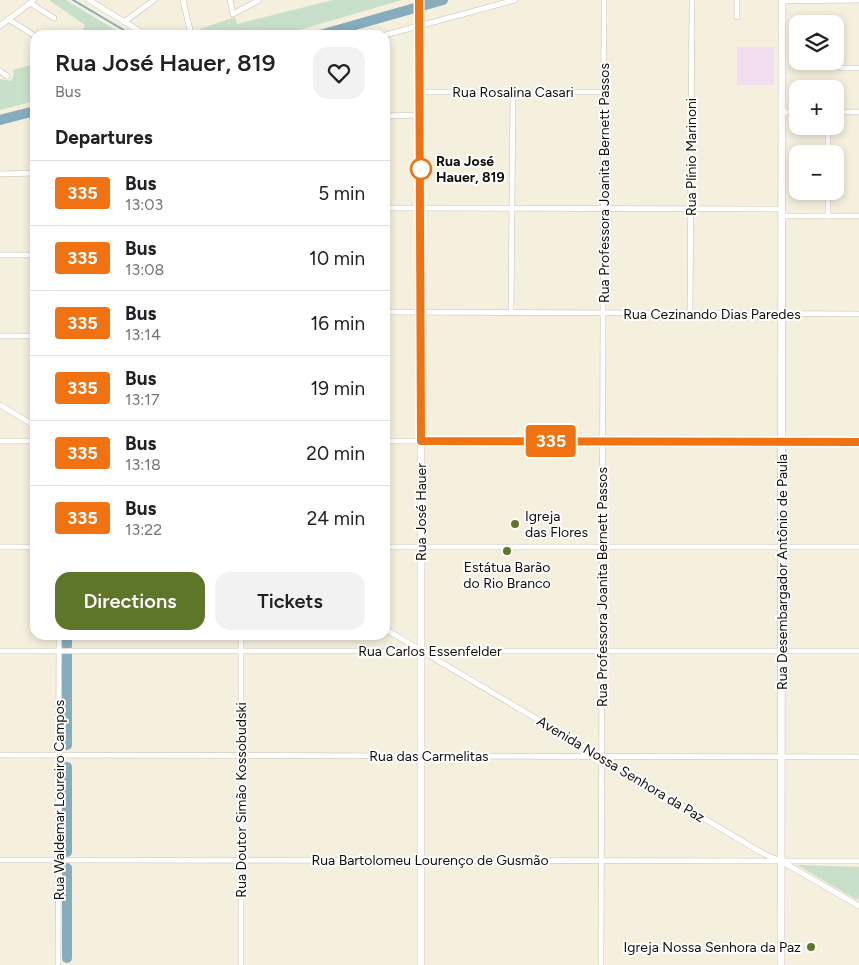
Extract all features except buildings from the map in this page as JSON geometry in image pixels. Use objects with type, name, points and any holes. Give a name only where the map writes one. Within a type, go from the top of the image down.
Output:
[{"type":"main road","name":"Rua José Hauer","points":[[419,0],[421,23],[421,965]]},
{"type":"main road","name":"Rua Desembargador Antônio de Paula","points":[[781,965],[782,0]]},
{"type":"street","points":[[89,0],[138,30]]},
{"type":"street","points":[[124,22],[154,0]]},
{"type":"street","points":[[183,0],[190,30]]},
{"type":"street","points":[[230,0],[233,14],[258,0]]},
{"type":"street","points":[[390,33],[421,23],[515,0]]},
{"type":"street","name":"Rua Professora Joanita Bernett Passos","points":[[601,965],[604,0]]},
{"type":"street","name":"Rua Plínio Marinoni","points":[[690,313],[692,0]]},
{"type":"street","points":[[737,0],[737,17]]},
{"type":"street","points":[[782,0],[859,0]]},
{"type":"street","points":[[0,26],[32,2],[54,18]]},
{"type":"street","points":[[8,19],[30,33]]},
{"type":"street","points":[[844,68],[859,68]]},
{"type":"street","points":[[0,71],[7,76]]},
{"type":"street","name":"Rua Rosalina Casari","points":[[421,92],[604,92]]},
{"type":"street","points":[[511,313],[513,92]]},
{"type":"street","points":[[781,112],[789,112]]},
{"type":"street","points":[[844,112],[859,112]]},
{"type":"street","points":[[390,116],[421,115]]},
{"type":"street","points":[[0,174],[30,173]]},
{"type":"street","points":[[828,200],[828,216]]},
{"type":"street","points":[[390,208],[691,208],[859,216]]},
{"type":"street","points":[[0,255],[30,255]]},
{"type":"street","name":"Rua Cezinando Dias Paredes","points":[[390,312],[859,314]]},
{"type":"street","points":[[0,336],[30,336]]},
{"type":"street","points":[[0,404],[30,423]]},
{"type":"street","points":[[0,441],[30,441]]},
{"type":"street","points":[[390,441],[859,442]]},
{"type":"street","points":[[0,547],[30,547]]},
{"type":"street","points":[[390,547],[859,547]]},
{"type":"street","name":"Avenida Nossa Senhora da Paz","points":[[390,631],[764,854],[781,861],[859,906]]},
{"type":"street","name":"Rua Waldemar Loureiro Campos","points":[[58,965],[59,640]]},
{"type":"street","name":"Rua Doutor Simão Kossobudski","points":[[241,640],[241,965]]},
{"type":"street","name":"Rua Carlos Essenfelder","points":[[0,651],[859,651]]},
{"type":"street","name":"Rua das Carmelitas","points":[[0,756],[859,757]]},
{"type":"street","name":"Rua Bartolomeu Lourenço de Gusmão","points":[[0,860],[859,861]]},
{"type":"shaded area","points":[[737,47],[774,47],[774,85],[737,85]]},
{"type":"green space","points":[[49,0],[66,0],[116,30],[82,30],[85,25]]},
{"type":"green space","points":[[333,0],[402,0],[299,30],[200,30],[235,17],[237,24]]},
{"type":"green space","points":[[30,65],[30,102],[0,110],[0,79],[11,81],[14,75],[13,70]]},
{"type":"green space","points":[[797,865],[859,867],[859,897],[857,900]]},
{"type":"waterway","points":[[73,0],[124,30]]},
{"type":"waterway","points":[[338,30],[443,0]]},
{"type":"waterway","points":[[0,120],[30,112]]},
{"type":"waterway","points":[[67,640],[67,646]]},
{"type":"waterway","points":[[67,654],[67,745]]},
{"type":"waterway","points":[[67,767],[67,852]]},
{"type":"waterway","points":[[67,868],[67,958]]},
{"type":"bus line","name":"335","points":[[419,0],[421,21],[421,441],[859,442]]},
{"type":"place","name":"Rua José Hauer, 819","points":[[421,169]]},
{"type":"place","name":"Igreja das Flores","points":[[515,524]]},
{"type":"place","name":"Estátua Barão do Rio Branco","points":[[507,551]]},
{"type":"place","name":"Igreja Nossa Senhora da Paz","points":[[811,947]]}]
